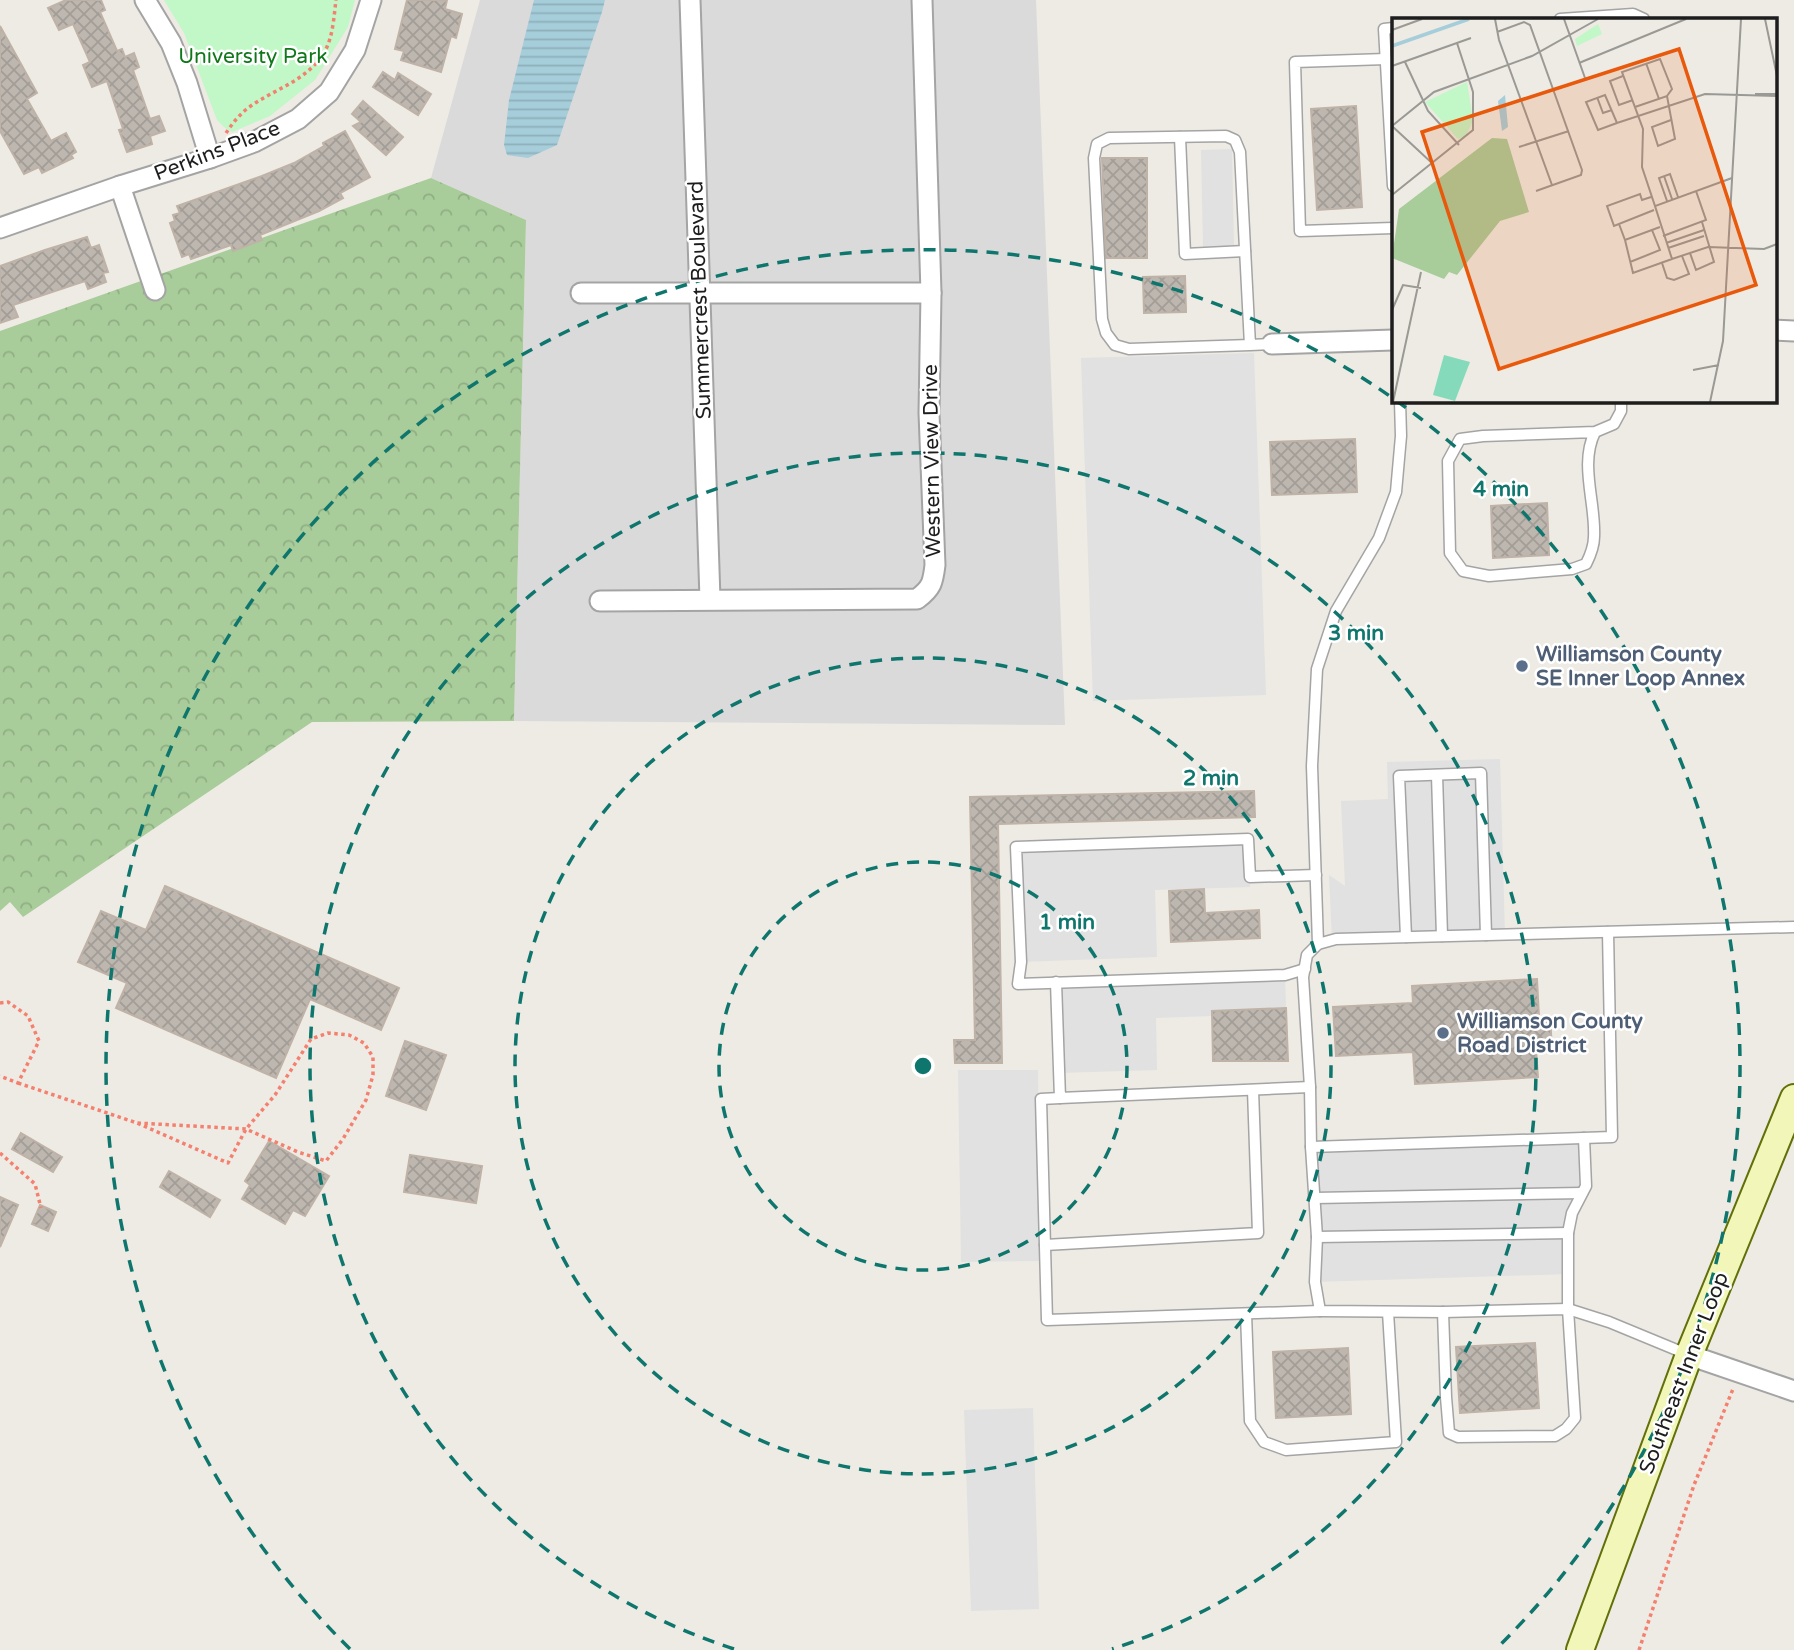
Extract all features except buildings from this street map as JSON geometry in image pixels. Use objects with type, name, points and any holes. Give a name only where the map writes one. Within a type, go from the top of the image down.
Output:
[{"type":"main road","name":"Southeast Inner Loop","points":[[1580,1650],[1689,1354],[1794,1098]]},
{"type":"street","points":[[145,0],[171,43],[187,83],[210,158]]},
{"type":"street","name":"Perkins Place","points":[[3,222],[210,158],[254,142],[298,120],[329,92],[355,50],[371,0]]},
{"type":"street","name":"Summercrest Boulevard","points":[[690,0],[710,600]]},
{"type":"street","name":"Western View Drive","points":[[600,601],[917,599],[932,583],[935,565],[929,414],[931,293],[922,0]]},
{"type":"street","points":[[120,187],[155,290]]},
{"type":"street","points":[[581,293],[931,293]]},
{"type":"street","points":[[1776,330],[1794,331]]},
{"type":"street","points":[[1272,344],[1392,340]]},
{"type":"street","points":[[1689,1354],[1794,1391]]},
{"type":"lane","points":[[1578,18],[1633,15],[1641,18]]},
{"type":"lane","points":[[1392,28],[1384,29],[1392,168]]},
{"type":"lane","points":[[1386,59],[1295,62],[1300,231],[1392,228]]},
{"type":"lane","points":[[1250,345],[1240,152],[1235,140],[1226,136],[1108,138],[1097,144],[1094,158],[1102,319],[1106,333],[1115,345],[1129,348],[1250,345],[1272,344]]},
{"type":"lane","points":[[1180,137],[1185,254],[1245,251]]},
{"type":"lane","points":[[1318,944],[1312,766],[1317,669],[1336,611],[1379,538],[1396,492],[1401,436],[1400,402]]},
{"type":"lane","points":[[1595,432],[1589,444],[1588,466],[1594,538],[1586,564],[1572,569],[1489,576],[1463,571],[1450,553],[1448,461],[1460,439],[1595,432],[1614,424],[1621,411],[1621,402]]},
{"type":"lane","points":[[1406,937],[1399,776],[1481,772],[1486,935]]},
{"type":"lane","points":[[1437,775],[1442,936]]},
{"type":"lane","points":[[1304,969],[1284,975],[1018,984],[1021,962],[1016,847],[1248,839],[1250,877],[1315,875]]},
{"type":"lane","points":[[1320,1311],[1315,1282],[1317,1237],[1303,977],[1307,954],[1318,944],[1336,939],[1794,927]]},
{"type":"lane","points":[[1311,1147],[1612,1137],[1608,932]]},
{"type":"lane","points":[[1056,982],[1060,1098]]},
{"type":"lane","points":[[1310,1087],[1041,1098],[1047,1320],[1320,1311],[1569,1309],[1689,1354]]},
{"type":"lane","points":[[1045,1245],[1258,1233],[1253,1090]]},
{"type":"lane","points":[[1443,1312],[1449,1433],[1458,1437],[1555,1436],[1566,1429],[1575,1418],[1568,1233],[1572,1213],[1586,1186],[1584,1138]]},
{"type":"lane","points":[[1315,1198],[1583,1193]]},
{"type":"lane","points":[[1317,1237],[1568,1233]]},
{"type":"lane","points":[[1246,1314],[1250,1421],[1264,1442],[1286,1450],[1396,1442],[1388,1312]]},
{"type":"path","points":[[224,135],[245,111],[312,69],[326,48],[337,0]]},
{"type":"path","points":[[0,1003],[8,1002],[28,1016],[39,1041],[18,1083]]},
{"type":"path","points":[[0,1076],[137,1123],[228,1163],[246,1129],[275,1095],[311,1039],[328,1033],[349,1035],[364,1043],[373,1057],[373,1075],[366,1100],[343,1139],[326,1161],[246,1129],[137,1123]]},
{"type":"path","points":[[0,1153],[35,1184],[41,1208]]},
{"type":"path","points":[[1639,1650],[1694,1485],[1734,1387]]},
{"type":"shaded area","points":[[480,0],[1036,0],[1065,725],[514,721],[526,220],[431,178]]},
{"type":"shaded area","points":[[1232,149],[1234,246],[1203,247],[1201,150]]},
{"type":"shaded area","points":[[1254,353],[1266,695],[1093,701],[1081,358]]},
{"type":"shaded area","points":[[1500,759],[1505,934],[1332,940],[1329,875],[1345,886],[1341,801],[1388,799],[1387,762]]},
{"type":"shaded area","points":[[1248,839],[1250,887],[1155,890],[1157,957],[1021,962],[1016,847]]},
{"type":"shaded area","points":[[1285,975],[1286,1008],[1213,1011],[1212,1016],[1156,1018],[1157,1070],[1059,1073],[1056,982]]},
{"type":"shaded area","points":[[958,1070],[1038,1070],[1040,1261],[961,1262]]},
{"type":"shaded area","points":[[1584,1138],[1586,1186],[1572,1213],[1569,1274],[1315,1282],[1311,1147]]},
{"type":"shaded area","points":[[1033,1408],[1039,1609],[971,1611],[964,1410]]},
{"type":"green space","name":"University Park","points":[[164,0],[355,0],[348,27],[315,80],[270,116],[232,132],[217,120],[184,33]]},
{"type":"green space","points":[[431,178],[526,220],[514,721],[312,722],[23,917],[10,902],[0,911],[0,331]]},
{"type":"water","points":[[534,0],[605,0],[557,145],[528,158],[507,155],[504,145],[509,100]]},
{"type":"place","name":"Williamson County SE Inner Loop Annex","points":[[1522,666]]},
{"type":"place","name":"Williamson County Road District","points":[[1443,1033]]}]
